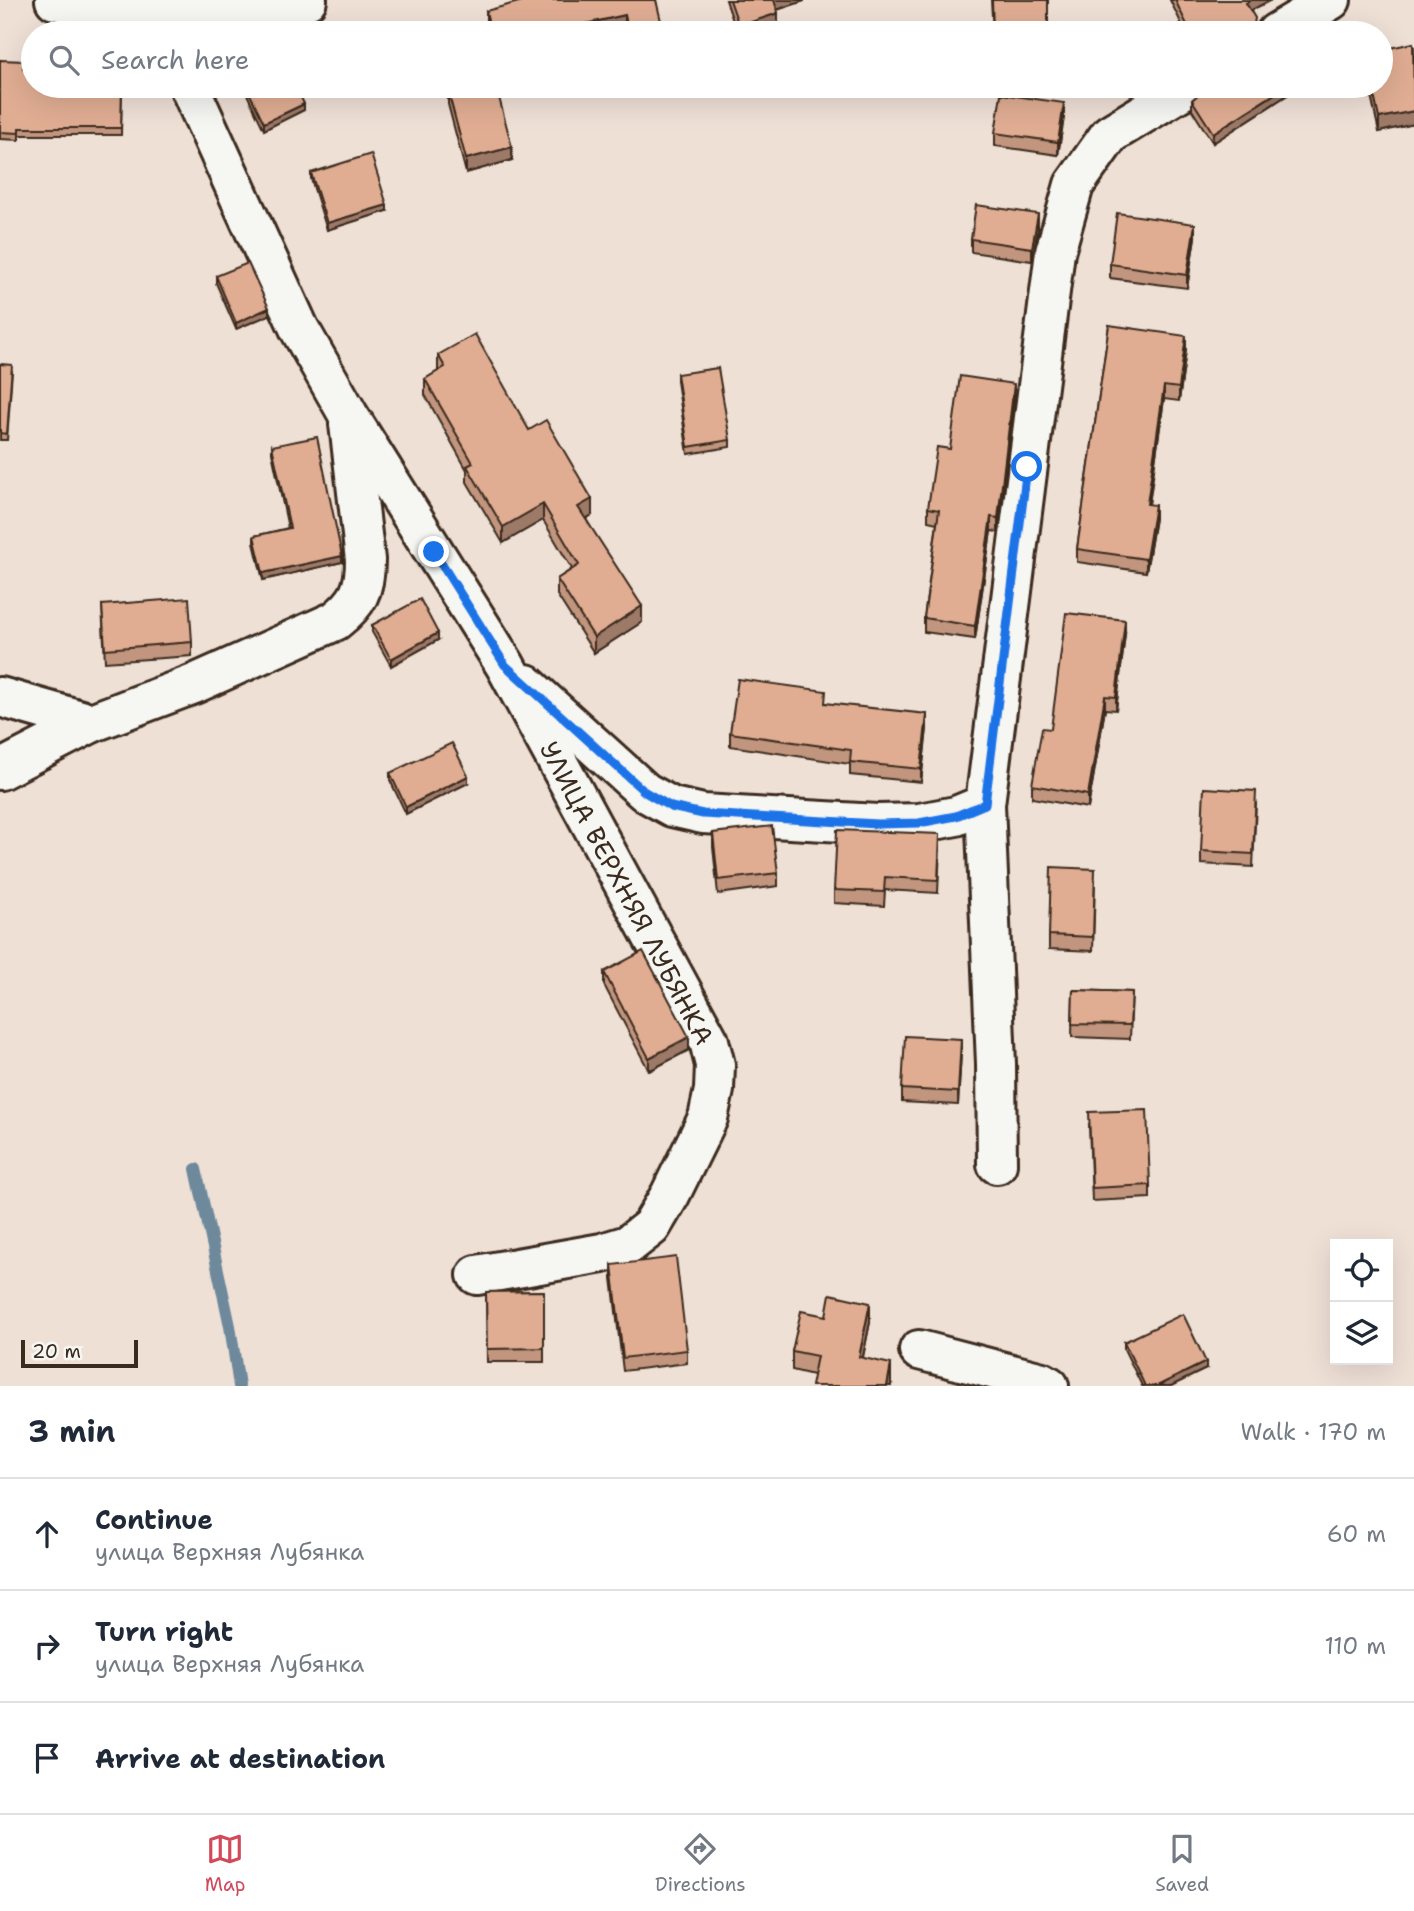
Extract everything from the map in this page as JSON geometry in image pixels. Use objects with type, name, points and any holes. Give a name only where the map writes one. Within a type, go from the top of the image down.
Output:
[{"type":"street","points":[[55,0],[94,9],[175,15],[307,0]]},
{"type":"street","points":[[1296,21],[1331,0]]},
{"type":"street","name":"УЛИЦА ВЕРХНЯЯ ЛУБЯНКА","points":[[194,98],[299,328],[348,416],[505,665],[709,1041],[715,1065],[714,1090],[708,1118],[651,1227],[628,1245],[602,1253],[477,1275]]},
{"type":"street","points":[[997,1164],[996,1064],[985,804],[1055,252],[1074,185],[1110,134],[1169,98]]},
{"type":"street","points":[[0,769],[91,723],[194,684],[335,621],[352,608],[361,593],[365,560],[348,416]]},
{"type":"street","name":"УЛИЦА ВЕРХНЯЯ ЛУБЯНКА","points":[[505,665],[645,792],[671,807],[703,814],[878,824],[919,823],[956,816],[985,804]]},
{"type":"street","points":[[0,697],[91,723]]},
{"type":"street","points":[[919,1350],[1049,1386]]},
{"type":"building","points":[[526,0],[656,0],[661,21],[626,21],[625,15],[598,21],[488,21],[486,11]]},
{"type":"building","points":[[730,0],[774,0],[778,13],[754,21],[737,21]]},
{"type":"building","points":[[992,0],[1048,0],[1048,21],[993,21]]},
{"type":"building","points":[[1175,0],[1251,0],[1246,3],[1255,18],[1254,21],[1185,21]]},
{"type":"building","points":[[1413,43],[1414,111],[1379,118],[1375,98],[1393,98],[1393,47]]},
{"type":"building","points":[[0,60],[21,61],[21,98],[122,98],[121,128],[19,128],[19,133],[0,132]]},
{"type":"building","points":[[252,98],[301,98],[304,104],[264,123]]},
{"type":"building","points":[[450,98],[499,98],[512,147],[466,159]]},
{"type":"building","points":[[1000,98],[1029,98],[1064,103],[1058,142],[995,133]]},
{"type":"building","points":[[1194,98],[1268,98],[1213,133],[1192,100]]},
{"type":"building","points":[[371,154],[387,205],[327,223],[311,173]]},
{"type":"building","points":[[976,205],[1038,214],[1032,248],[971,239]]},
{"type":"building","points":[[1117,213],[1195,224],[1187,275],[1110,264]]},
{"type":"building","points":[[248,263],[269,308],[236,323],[216,276]]},
{"type":"building","points":[[1109,325],[1186,336],[1179,388],[1164,386],[1147,504],[1155,505],[1146,559],[1077,549]]},
{"type":"building","points":[[475,334],[529,430],[546,420],[592,499],[578,507],[642,606],[594,637],[557,579],[579,565],[543,504],[503,527],[467,466],[473,463],[425,379],[445,367],[438,355]]},
{"type":"building","points":[[0,364],[12,365],[7,434],[0,433]]},
{"type":"building","points":[[718,368],[730,440],[688,447],[677,374]]},
{"type":"building","points":[[960,376],[1014,384],[998,518],[991,517],[975,626],[924,618],[939,510],[928,508],[937,447],[950,449]]},
{"type":"building","points":[[317,437],[342,556],[263,573],[254,536],[290,528],[272,446]]},
{"type":"building","points":[[189,598],[192,642],[105,649],[102,605]]},
{"type":"building","points":[[420,599],[438,633],[391,659],[372,625]]},
{"type":"building","points":[[1066,613],[1125,620],[1116,697],[1105,696],[1088,795],[1032,785],[1042,728],[1051,729]]},
{"type":"building","points":[[738,679],[826,691],[825,703],[927,714],[921,769],[850,762],[851,750],[730,733]]},
{"type":"building","points":[[452,743],[468,776],[406,807],[390,773]]},
{"type":"building","points":[[1204,788],[1256,791],[1253,854],[1201,851]]},
{"type":"building","points":[[772,826],[778,873],[718,880],[713,833]]},
{"type":"building","points":[[837,830],[940,834],[938,880],[885,877],[884,892],[834,890]]},
{"type":"building","points":[[1051,867],[1095,869],[1093,937],[1049,935]]},
{"type":"building","points":[[643,951],[689,1037],[649,1058],[604,972]]},
{"type":"building","points":[[1073,990],[1132,992],[1130,1025],[1072,1024]]},
{"type":"building","points":[[905,1036],[961,1039],[958,1092],[902,1089]]},
{"type":"building","points":[[1147,1110],[1150,1185],[1092,1188],[1089,1112]]},
{"type":"building","points":[[676,1257],[687,1350],[623,1358],[612,1265]]},
{"type":"building","points":[[544,1291],[544,1348],[487,1349],[486,1292]]},
{"type":"building","points":[[830,1294],[870,1303],[859,1357],[891,1364],[887,1386],[811,1386],[817,1356],[792,1351],[801,1311],[826,1316]]},
{"type":"building","points":[[1183,1314],[1206,1362],[1157,1386],[1145,1386],[1124,1342]]},
{"type":"waterway","points":[[196,1169],[230,1326],[239,1386]]},
{"type":"route","points":[[434,552],[505,665],[645,792],[671,807],[703,814],[878,824],[919,823],[956,816],[985,804],[1027,467]]}]
